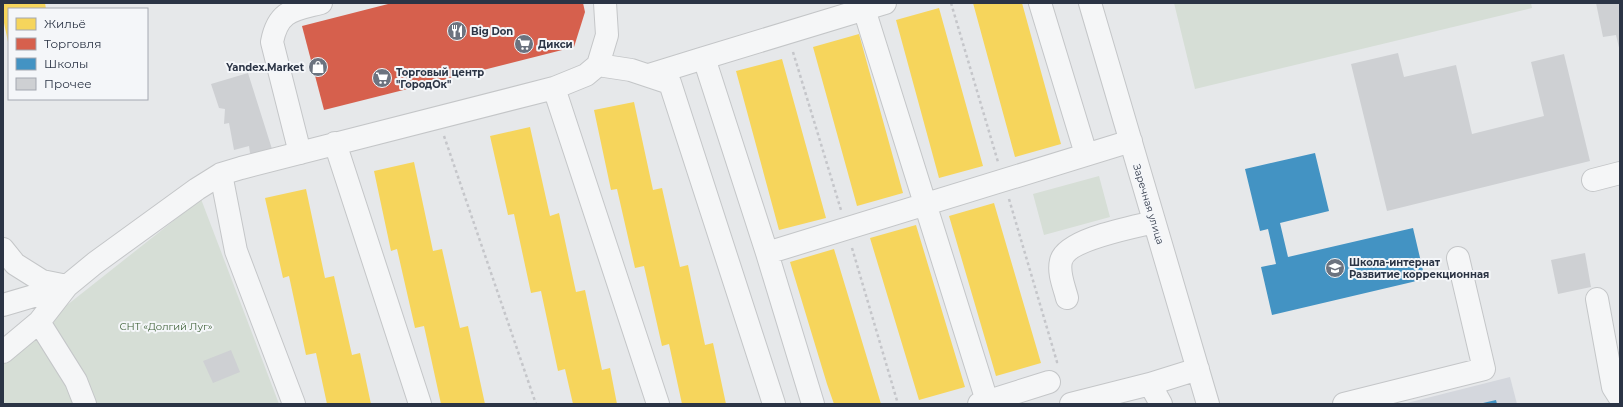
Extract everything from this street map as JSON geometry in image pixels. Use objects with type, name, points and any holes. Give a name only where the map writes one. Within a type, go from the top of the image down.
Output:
[{"type":"street","points":[[300,153],[272,42],[274,31],[280,20],[290,11],[322,3]]},
{"type":"street","points":[[3,352],[39,322],[67,286],[95,263],[191,193],[221,174],[336,143],[554,88],[586,75],[598,65],[607,35],[605,3]]},
{"type":"street","points":[[649,75],[885,3]]},
{"type":"street","points":[[1040,3],[1086,154]]},
{"type":"street","name":"Заречная улица","points":[[1090,3],[1208,404]]},
{"type":"street","points":[[864,10],[924,204],[983,403],[1049,382]]},
{"type":"street","points":[[704,58],[767,253],[813,404]]},
{"type":"street","points":[[598,65],[631,70],[670,83],[774,404]]},
{"type":"street","points":[[554,88],[658,404]]},
{"type":"street","points":[[767,253],[1131,141]]},
{"type":"street","points":[[336,143],[420,404]]},
{"type":"street","points":[[1593,180],[1620,173]]},
{"type":"street","points":[[221,174],[236,251],[294,404]]},
{"type":"street","points":[[1067,298],[1060,271],[1061,260],[1065,253],[1074,245],[1092,238],[1154,222]]},
{"type":"street","points":[[4,250],[15,264],[42,281],[67,286]]},
{"type":"street","points":[[1344,404],[1484,369],[1458,258]]},
{"type":"street","points":[[3,305],[67,286]]},
{"type":"street","points":[[1597,299],[1613,387],[1620,398]]},
{"type":"street","points":[[39,322],[76,381],[85,404]]},
{"type":"street","points":[[1071,404],[1150,384],[1198,369]]},
{"type":"street","points":[[1150,384],[1162,404]]},
{"type":"path","points":[[437,117],[536,404]]},
{"type":"shaded area","points":[[1510,377],[1517,404],[1403,404]]},
{"type":"green space","points":[[1174,3],[1531,3],[1532,8],[1195,89]]},
{"type":"green space","points":[[1099,176],[1110,217],[1044,235],[1033,194]]},
{"type":"green space","name":"СНТ «Долгий Луг»","points":[[201,199],[279,404],[3,404],[3,363],[57,313]]},
{"type":"building: Жильё","points":[[3,3],[45,3],[46,8],[8,8],[8,42],[3,18]]},
{"type":"building: Жильё","points":[[973,3],[1022,3],[1061,144],[1015,157]]},
{"type":"building: Жильё","points":[[939,8],[983,166],[939,178],[896,20]]},
{"type":"building: Жильё","points":[[859,34],[903,193],[857,206],[813,47]]},
{"type":"building: Жильё","points":[[782,59],[826,218],[779,230],[736,71]]},
{"type":"building: Жильё","points":[[634,102],[653,190],[662,188],[680,267],[688,265],[705,345],[713,343],[726,404],[682,404],[669,344],[662,346],[644,266],[635,268],[617,189],[611,190],[594,110]]},
{"type":"building: Жильё","points":[[530,127],[550,216],[559,213],[576,292],[585,290],[602,370],[610,368],[617,404],[573,404],[565,369],[558,371],[541,291],[531,293],[514,214],[508,215],[490,136]]},
{"type":"building: Жильё","points":[[414,162],[433,251],[442,249],[460,328],[468,326],[485,404],[441,404],[424,326],[415,328],[397,249],[391,251],[374,171]]},
{"type":"building: Жильё","points":[[306,189],[325,278],[334,276],[352,355],[360,353],[371,404],[327,404],[316,353],[306,355],[289,276],[283,278],[265,198]]},
{"type":"building: Жильё","points":[[994,203],[1041,363],[996,376],[949,216]]},
{"type":"building: Жильё","points":[[916,225],[965,387],[919,400],[870,238]]},
{"type":"building: Жильё","points":[[834,249],[881,404],[834,404],[790,262]]},
{"type":"building: Торговля","name":"Торговый центр \"ГородОк\"","points":[[392,3],[583,3],[585,12],[574,47],[324,110],[302,26]]},
{"type":"building: Школы","points":[[1315,153],[1329,211],[1280,223],[1288,257],[1413,228],[1425,279],[1272,315],[1261,267],[1276,264],[1268,229],[1260,231],[1245,169]]},
{"type":"building: Школы","points":[[1496,400],[1497,404],[1483,404],[1483,403]]},
{"type":"building: Прочее","points":[[1596,3],[1620,3],[1620,52],[1616,35],[1603,37]]},
{"type":"building: Прочее","points":[[1398,53],[1404,77],[1456,65],[1472,134],[1544,116],[1531,62],[1564,54],[1590,161],[1387,211],[1351,64]]},
{"type":"building: Прочее","points":[[248,73],[272,149],[262,156],[250,153],[249,146],[234,150],[229,123],[224,124],[225,109],[219,108],[211,84]]},
{"type":"building: Прочее","points":[[1585,253],[1591,287],[1558,294],[1551,260]]},
{"type":"building: Прочее","points":[[231,350],[240,372],[213,383],[203,361]]},
{"type":"place","name":"Big Don","points":[[457,31]]},
{"type":"place","name":"Дикси","points":[[524,44]]},
{"type":"place","name":"Yandex.Market","points":[[318,67]]},
{"type":"place","name":"Торговый центр \"ГородОк\"","points":[[382,78]]},
{"type":"place","name":"Школа-интернат Развитие коррекционная","points":[[1335,268]]}]
